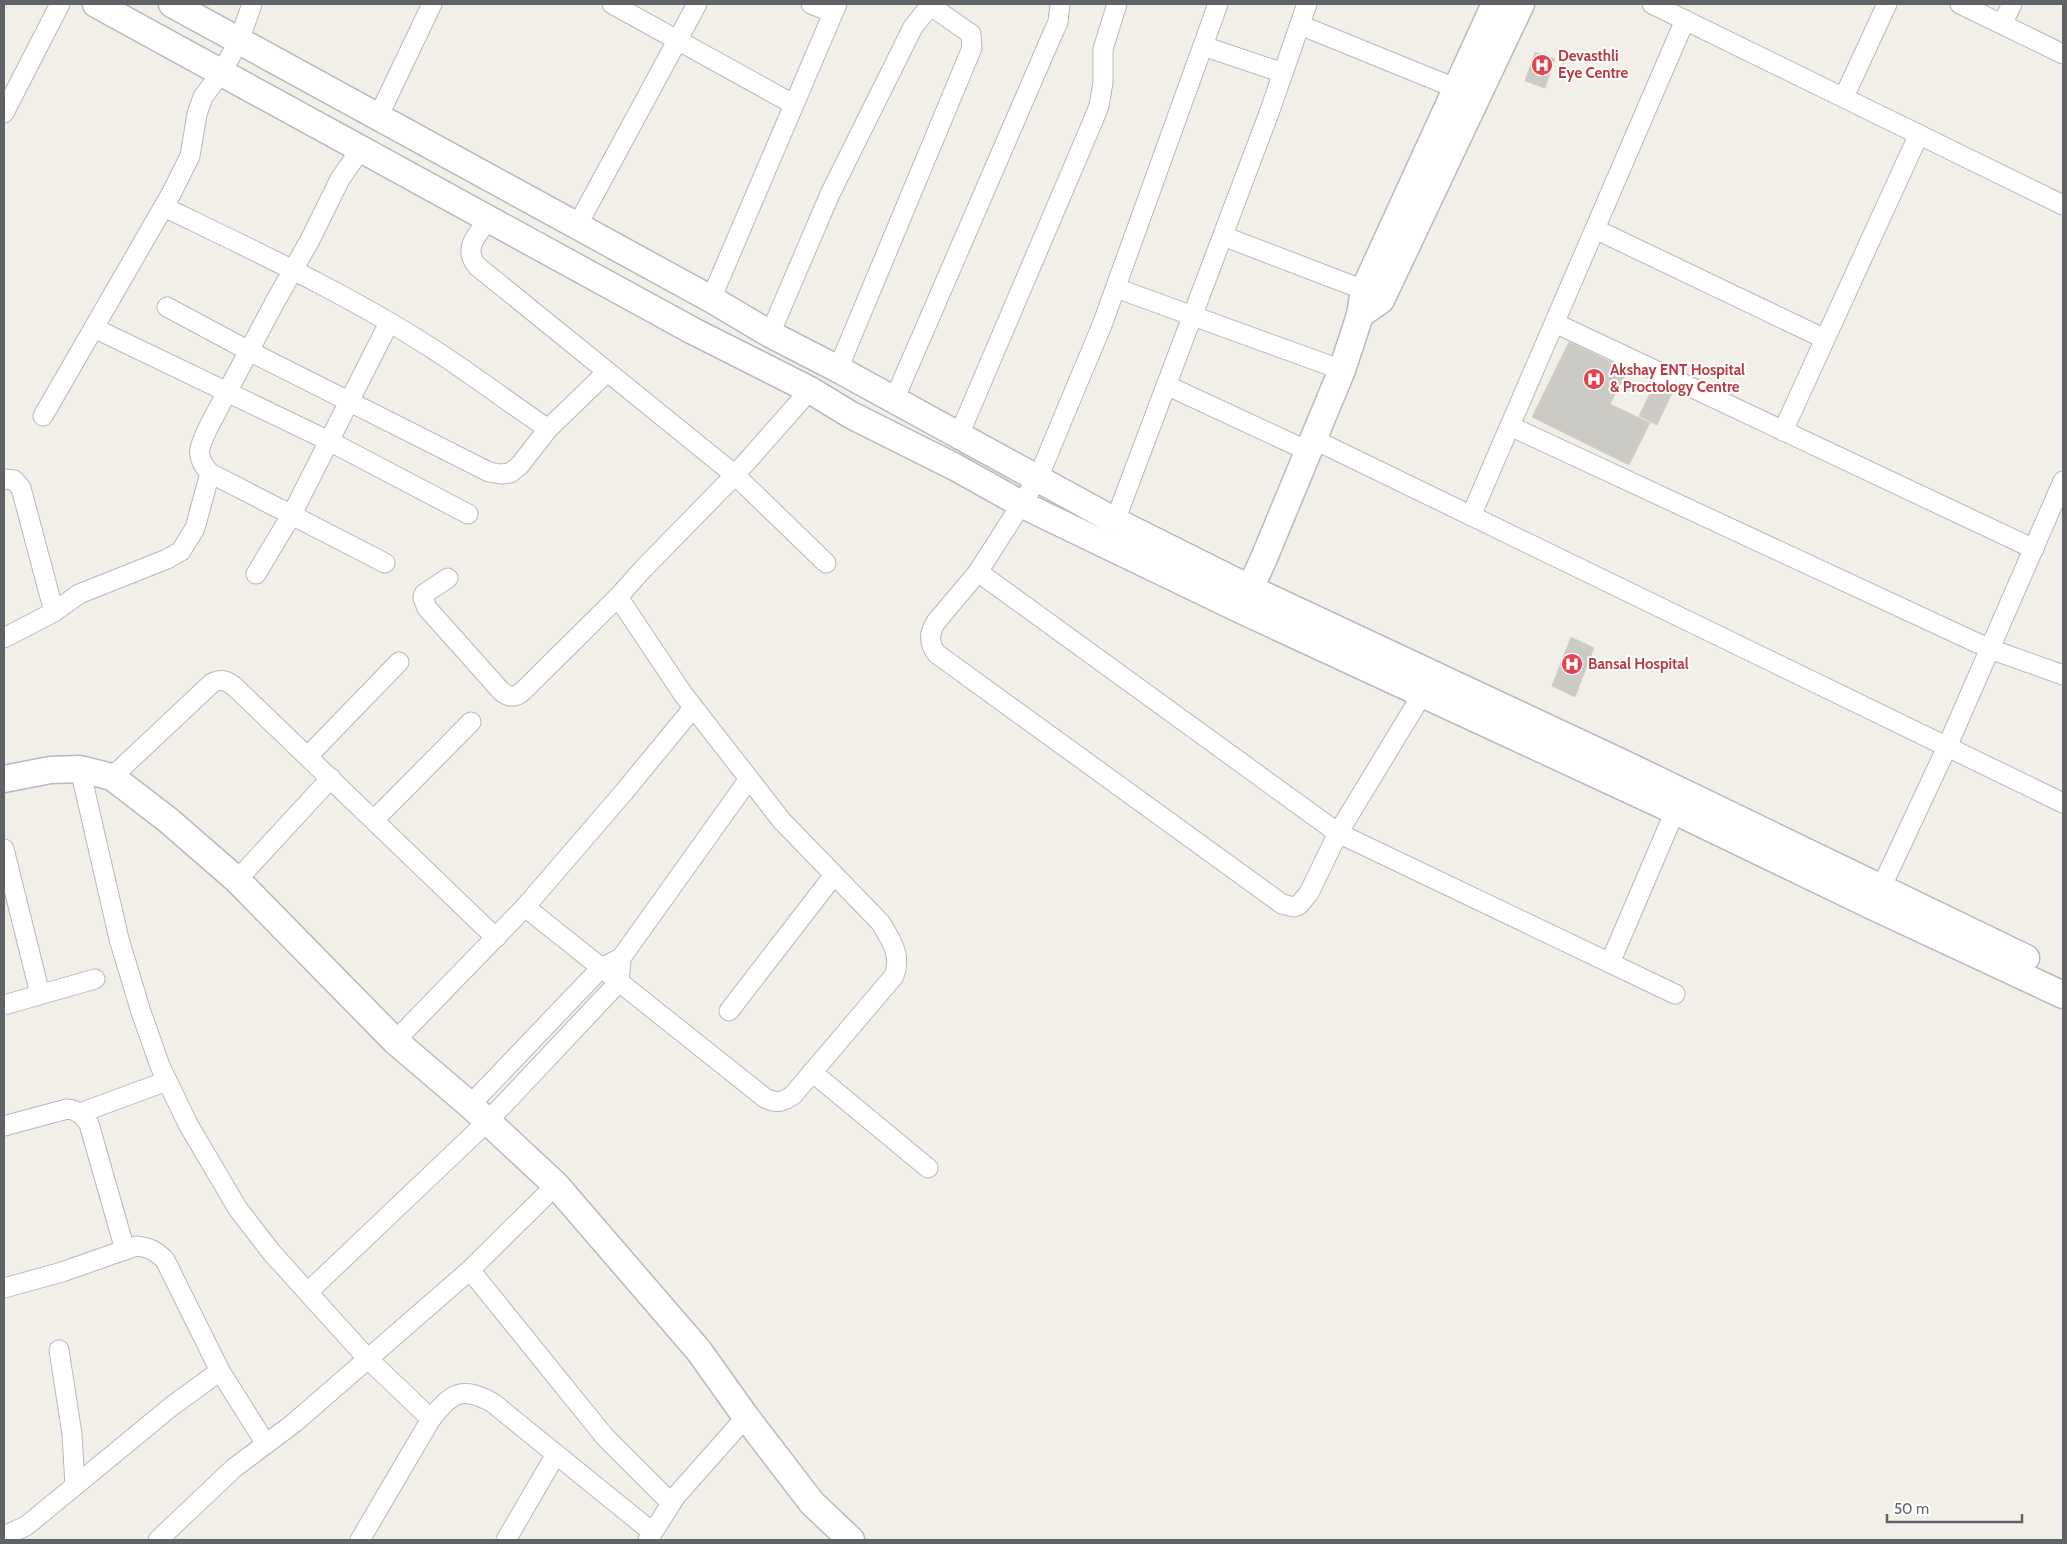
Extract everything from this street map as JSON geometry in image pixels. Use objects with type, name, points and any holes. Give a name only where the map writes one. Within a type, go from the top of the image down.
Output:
[{"type":"main road","points":[[96,4],[693,331],[810,390],[851,415],[1023,504],[1614,758],[2063,975]]},
{"type":"main road","points":[[172,4],[710,299],[770,334],[1038,478],[1115,521],[1245,599],[1423,693],[2063,995]]},
{"type":"main road","points":[[1372,295],[1455,88],[1495,4]]},
{"type":"main road","points":[[1245,599],[1264,558],[1342,370],[1360,316],[1521,4]]},
{"type":"main road","points":[[4,780],[50,770],[80,769],[112,777],[168,820],[237,880],[395,1041],[479,1113],[556,1185],[699,1351],[746,1417],[812,1503],[851,1540]]},
{"type":"street","points":[[4,113],[60,4]]},
{"type":"street","points":[[43,416],[164,207],[190,156],[197,114],[203,97],[221,73],[239,41],[252,4]]},
{"type":"street","points":[[378,117],[432,4]]},
{"type":"street","points":[[612,4],[793,104]]},
{"type":"street","points":[[577,226],[697,4]]},
{"type":"street","points":[[710,299],[835,8],[811,4]]},
{"type":"street","points":[[894,400],[1056,28],[1060,4]]},
{"type":"street","points":[[960,435],[1099,106],[1103,82],[1104,49],[1117,4]]},
{"type":"street","points":[[1218,4],[1116,288],[1038,478],[978,572],[931,630],[931,644],[937,654],[1274,898],[1287,906],[1294,907],[1303,901],[1338,833],[1423,693]]},
{"type":"street","points":[[1115,521],[1223,236],[1307,4]]},
{"type":"street","points":[[1652,4],[2063,205]]},
{"type":"street","points":[[1844,98],[1887,4]]},
{"type":"street","points":[[1960,4],[2063,54]]},
{"type":"street","points":[[2002,24],[2012,4]]},
{"type":"street","points":[[770,334],[830,194],[913,27],[929,5],[971,34],[972,48],[838,369]]},
{"type":"street","points":[[1471,516],[1685,20]]},
{"type":"street","points":[[1300,25],[1455,88]]},
{"type":"street","points":[[1204,46],[1283,73]]},
{"type":"street","points":[[1783,430],[1919,134]]},
{"type":"street","points":[[361,149],[340,179],[310,240],[249,351],[199,450],[202,465],[210,472],[385,562]]},
{"type":"street","points":[[164,207],[293,270],[389,323],[442,354],[548,429]]},
{"type":"street","points":[[489,219],[472,242],[470,250],[472,260],[735,475],[826,563]]},
{"type":"street","points":[[1595,229],[1825,339]]},
{"type":"street","points":[[1223,236],[1372,295]]},
{"type":"street","points":[[1116,288],[1342,370]]},
{"type":"street","points":[[167,307],[249,351],[489,472],[501,474],[510,473],[520,465],[548,429],[607,372]]},
{"type":"street","points":[[256,574],[292,514],[389,323]]},
{"type":"street","points":[[1555,323],[2034,549]]},
{"type":"street","points":[[94,328],[329,441],[468,514]]},
{"type":"street","points":[[1166,385],[1311,445],[1471,516],[2063,803]]},
{"type":"street","points":[[448,578],[424,594],[424,603],[501,691],[511,697],[523,691],[623,592],[735,475],[810,390]]},
{"type":"street","points":[[1510,426],[1990,649],[2063,675]]},
{"type":"street","points":[[4,638],[54,612],[79,594],[134,573],[181,551],[188,543],[195,528],[210,472]]},
{"type":"street","points":[[4,480],[14,480],[21,488],[54,612]]},
{"type":"street","points":[[1881,888],[1947,747],[2063,482]]},
{"type":"street","points":[[978,572],[1338,833],[1675,994]]},
{"type":"street","points":[[525,907],[765,1098],[774,1102],[781,1102],[793,1095],[894,976],[898,967],[897,954],[880,922],[782,821],[693,708],[623,592]]},
{"type":"street","points":[[308,756],[399,662]]},
{"type":"street","points":[[112,777],[212,683],[224,680],[236,688],[308,756],[496,938]]},
{"type":"street","points":[[395,1041],[525,907],[693,708]]},
{"type":"street","points":[[374,820],[471,722]]},
{"type":"street","points":[[80,769],[119,939],[141,1012],[167,1081],[189,1126],[238,1210],[272,1253],[368,1359],[430,1418]]},
{"type":"street","points":[[237,880],[330,778]]},
{"type":"street","points":[[479,1113],[601,968],[621,958],[749,779]]},
{"type":"street","points":[[1610,963],[1675,811]]},
{"type":"street","points":[[4,848],[40,994]]},
{"type":"street","points":[[729,1011],[834,875]]},
{"type":"street","points":[[308,1292],[479,1113],[619,982],[621,958]]},
{"type":"street","points":[[4,1004],[95,979]]},
{"type":"street","points":[[812,1072],[928,1168]]},
{"type":"street","points":[[80,1112],[167,1081]]},
{"type":"street","points":[[4,1126],[67,1109],[80,1112],[89,1124],[124,1250]]},
{"type":"street","points":[[158,1540],[234,1468],[294,1423],[470,1270],[556,1185]]},
{"type":"street","points":[[4,1288],[93,1262],[136,1246],[147,1247],[156,1251],[165,1260],[220,1371],[266,1444]]},
{"type":"street","points":[[470,1270],[605,1437],[671,1503]]},
{"type":"street","points":[[59,1350],[72,1434],[75,1486]]},
{"type":"street","points":[[4,1536],[26,1526],[172,1406],[220,1371]]},
{"type":"street","points":[[360,1540],[430,1418],[445,1400],[457,1395],[468,1393],[480,1396],[493,1403],[556,1454],[650,1536],[671,1503],[746,1417]]},
{"type":"street","points":[[506,1540],[556,1454]]},
{"type":"building","points":[[1535,52],[1555,59],[1545,88],[1525,81]]},
{"type":"building","points":[[1569,342],[1628,370],[1610,404],[1650,423],[1629,465],[1532,417]]},
{"type":"building","points":[[1655,383],[1673,391],[1657,425],[1639,416]]},
{"type":"building","points":[[1571,637],[1594,648],[1575,697],[1552,686]]},
{"type":"place","name":"Devasthli Eye Centre","points":[[1542,65]]},
{"type":"place","name":"Akshay ENT Hospital & Proctology Centre","points":[[1594,379]]},
{"type":"place","name":"Bansal Hospital","points":[[1572,664]]}]
